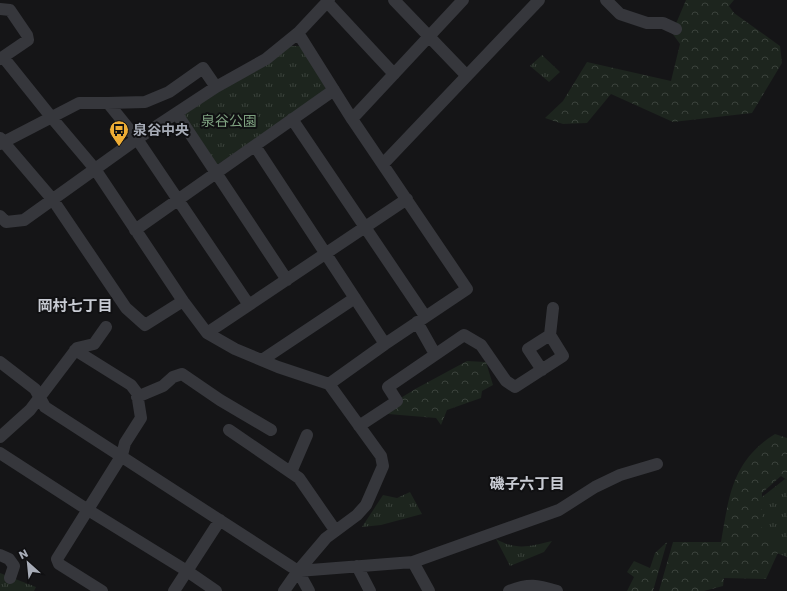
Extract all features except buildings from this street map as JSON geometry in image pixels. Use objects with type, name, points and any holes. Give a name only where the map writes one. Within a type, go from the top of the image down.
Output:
[{"type":"street","points":[[394,0],[467,76]]},
{"type":"street","points":[[352,118],[463,0]]},
{"type":"street","points":[[383,164],[538,0]]},
{"type":"street","points":[[606,0],[620,14],[647,23],[663,23],[676,29]]},
{"type":"street","points":[[0,216],[6,222],[24,220],[137,139],[216,88],[266,59],[298,33],[328,1],[394,74]]},
{"type":"street","points":[[2,6],[10,10],[28,35],[28,40],[2,58],[95,169],[183,301],[207,333],[234,349],[329,384],[380,456],[383,466],[366,505],[357,515],[326,538],[298,571],[284,591]]},
{"type":"street","points":[[298,33],[352,118],[467,289],[421,319],[329,384]]},
{"type":"street","points":[[183,301],[145,325],[126,308],[53,200],[1,141],[52,118],[78,103],[145,102],[169,92],[203,68],[216,88]]},
{"type":"street","points":[[135,230],[334,90]]},
{"type":"street","points":[[108,102],[137,139],[249,305]]},
{"type":"street","points":[[177,114],[287,280]]},
{"type":"street","points":[[292,119],[365,227],[421,319],[435,354]]},
{"type":"street","points":[[255,146],[385,344]]},
{"type":"street","points":[[207,333],[407,199]]},
{"type":"street","points":[[262,360],[355,298]]},
{"type":"street","points":[[359,426],[397,401],[388,387],[464,335],[481,345],[506,381],[515,387],[563,356],[550,335],[553,308]]},
{"type":"street","points":[[0,437],[30,410],[76,350],[94,344],[106,328]]},
{"type":"street","points":[[542,370],[528,349],[550,335]]},
{"type":"street","points":[[76,350],[131,385],[137,397],[141,418],[125,443],[122,455],[57,560],[59,564],[87,587],[102,591]]},
{"type":"street","points":[[0,362],[35,389],[45,407],[122,455],[298,571],[309,591]]},
{"type":"street","points":[[137,397],[163,386],[172,378],[182,374],[220,400],[270,430]]},
{"type":"street","points":[[229,430],[299,478],[335,530]]},
{"type":"street","points":[[291,472],[308,435]]},
{"type":"street","points":[[0,453],[88,510],[187,571],[216,591]]},
{"type":"street","points":[[298,571],[413,562],[559,510],[595,487],[620,475],[657,464]]},
{"type":"street","points":[[174,591],[220,520]]},
{"type":"street","points":[[0,555],[9,559],[14,566],[10,578]]},
{"type":"street","points":[[413,562],[429,591]]},
{"type":"street","points":[[357,566],[370,591]]},
{"type":"street","points":[[509,591],[521,586],[536,584],[557,591]]},
{"type":"green space","points":[[686,0],[734,0],[729,6],[734,13],[780,46],[782,63],[752,113],[673,122],[611,94],[587,123],[563,124],[545,118],[563,101],[587,62],[671,81],[680,44],[672,33]]},
{"type":"green space","name":"泉谷公園","points":[[291,46],[300,46],[326,87],[325,92],[215,166],[184,118],[186,112]]},
{"type":"green space","points":[[542,55],[560,72],[549,82],[530,66]]},
{"type":"green space","points":[[467,361],[486,362],[493,385],[482,391],[481,398],[447,410],[441,425],[436,418],[376,413],[417,388]]},
{"type":"green space","points":[[775,434],[787,438],[787,480],[781,476],[762,493],[762,532],[781,546],[766,579],[724,578],[723,586],[704,591],[659,591],[673,542],[721,542],[730,495],[741,468],[761,445]]},
{"type":"green space","points":[[785,479],[787,480],[787,557],[766,549],[748,508]]},
{"type":"green space","points":[[410,492],[422,514],[381,525],[362,527],[383,495],[397,498]]},
{"type":"green space","points":[[496,539],[504,543],[517,546],[530,546],[552,541],[544,552],[510,566]]},
{"type":"green space","points":[[667,542],[653,591],[627,591],[634,577],[627,572],[634,561],[650,568],[655,553]]},
{"type":"green space","points":[[0,573],[36,587],[34,591],[0,591]]},
{"type":"place","name":"泉谷中央","points":[[119,147]]},
{"type":"district","name":"岡村七丁目","points":[[75,305]]},
{"type":"district","name":"磯子六丁目","points":[[527,483]]}]
